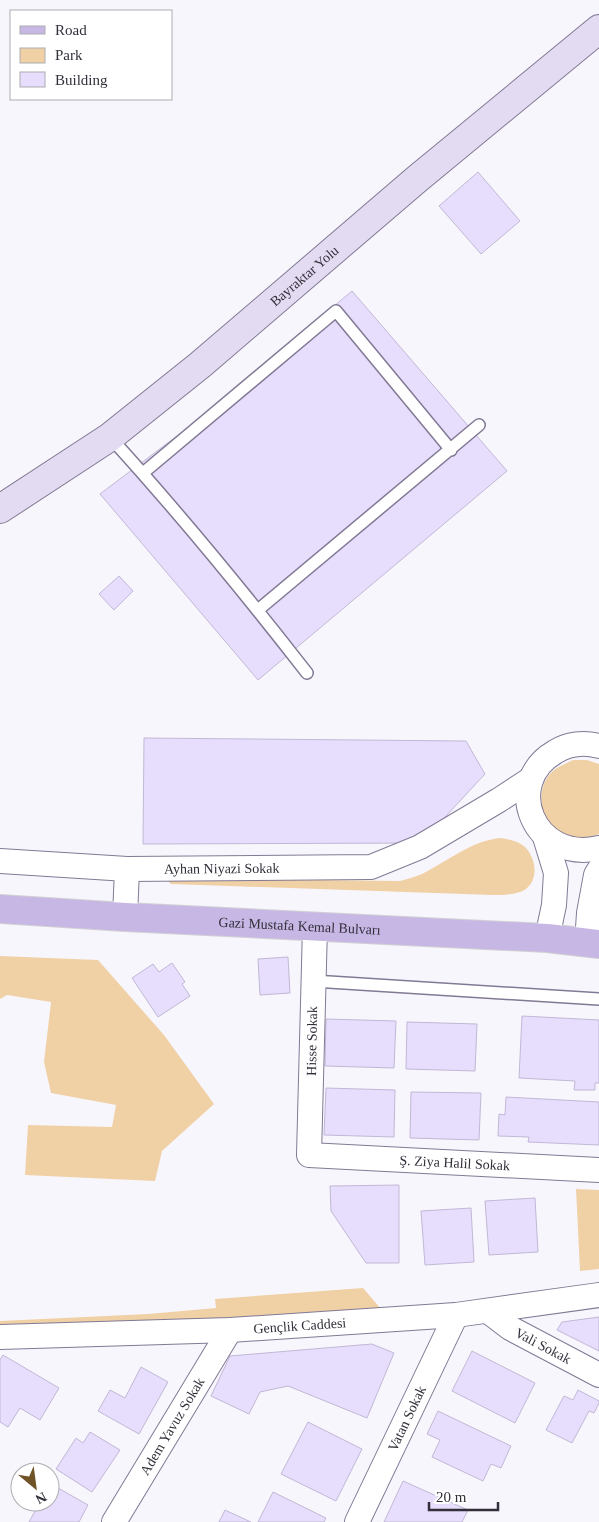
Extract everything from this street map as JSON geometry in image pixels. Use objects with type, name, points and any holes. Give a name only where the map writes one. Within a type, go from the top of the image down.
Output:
[{"type":"main road","name":"Gazi Mustafa Kemal Bulvarı","points":[[0,909],[547,938],[593,944]]},
{"type":"street","name":"Bayraktar Yolu","points":[[1,506],[56,474],[110,437],[200,366],[417,180],[599,30]]},
{"type":"street","points":[[597,741],[562,747],[549,755],[538,766],[531,779],[528,794],[529,810],[535,824],[544,836],[557,845],[571,850],[586,851],[599,848]]},
{"type":"street","name":"Ayhan Niyazi Sokak","points":[[0,861],[127,869],[371,867],[438,838],[531,779]]},
{"type":"street","points":[[544,836],[556,872],[554,905],[547,938]]},
{"type":"street","points":[[125,917],[127,869]]},
{"type":"street","points":[[593,944],[589,913],[596,875],[599,870]]},
{"type":"street","name":"Hisse Sokak","points":[[309,1155],[315,927]]},
{"type":"street","name":"Ş. Ziya Halil Sokak","points":[[309,1155],[599,1170]]},
{"type":"street","name":"Gençlik Caddesi","points":[[0,1337],[230,1330],[456,1315],[599,1295]]},
{"type":"street","name":"Vali Sokak","points":[[488,1312],[510,1328],[599,1375]]},
{"type":"street","name":"Vatan Sokak","points":[[357,1522],[456,1315]]},
{"type":"street","name":"Adem Yavuz Sokak","points":[[114,1522],[230,1330]]},
{"type":"lane","points":[[143,473],[336,311],[451,450]]},
{"type":"lane","points":[[258,610],[479,425]]},
{"type":"lane","points":[[110,437],[143,473],[258,610],[307,673]]},
{"type":"lane","points":[[313,981],[599,999]]},
{"type":"green space","points":[[573,760],[587,760],[599,764],[599,834],[576,839],[563,834],[548,821],[542,803],[544,783],[550,774]]},
{"type":"green space","points":[[500,838],[519,843],[525,847],[532,857],[534,862],[533,880],[522,891],[492,895],[171,884],[165,878],[400,881],[422,874],[469,847]]},
{"type":"green space","points":[[0,956],[98,960],[164,1035],[214,1104],[162,1151],[155,1181],[25,1175],[28,1125],[112,1127],[116,1105],[51,1093],[44,1062],[51,1002],[7,995],[0,999]]},
{"type":"green space","points":[[576,1189],[599,1190],[599,1269],[580,1271]]},
{"type":"green space","points":[[363,1288],[382,1310],[0,1330],[0,1321],[148,1314],[216,1308],[215,1299]]},
{"type":"building","points":[[478,172],[520,221],[481,254],[439,206]]},
{"type":"building","points":[[352,291],[507,471],[258,680],[100,494],[206,414]]},
{"type":"building","points":[[119,576],[133,591],[114,610],[99,594]]},
{"type":"building","points":[[144,738],[466,741],[485,774],[421,843],[143,844]]},
{"type":"building","points":[[288,957],[290,993],[260,995],[258,959]]},
{"type":"building","points":[[172,963],[185,982],[182,984],[190,996],[158,1017],[132,978],[153,964],[159,972]]},
{"type":"building","points":[[522,1016],[599,1020],[599,1083],[595,1083],[595,1090],[574,1090],[575,1081],[519,1078]]},
{"type":"building","points":[[326,1019],[396,1021],[394,1068],[325,1066]]},
{"type":"building","points":[[407,1022],[477,1024],[475,1071],[406,1069]]},
{"type":"building","points":[[326,1088],[395,1090],[394,1137],[324,1135]]},
{"type":"building","points":[[411,1092],[481,1093],[479,1140],[410,1138]]},
{"type":"building","points":[[506,1097],[599,1102],[599,1145],[528,1142],[529,1137],[498,1136],[499,1114],[505,1115]]},
{"type":"building","points":[[399,1185],[399,1263],[366,1263],[331,1211],[330,1186]]},
{"type":"building","points":[[535,1198],[538,1252],[489,1255],[485,1201]]},
{"type":"building","points":[[471,1208],[474,1262],[425,1265],[421,1211]]},
{"type":"building","points":[[599,1317],[599,1351],[557,1330],[562,1322]]},
{"type":"building","points":[[372,1344],[394,1353],[367,1418],[288,1386],[260,1392],[249,1414],[211,1396],[230,1356]]},
{"type":"building","points":[[472,1351],[535,1383],[515,1423],[452,1391]]},
{"type":"building","points":[[3,1355],[59,1388],[40,1420],[20,1408],[8,1427],[0,1422],[0,1360]]},
{"type":"building","points":[[141,1367],[168,1382],[139,1434],[98,1411],[110,1390],[125,1398]]},
{"type":"building","points":[[578,1390],[599,1401],[599,1403],[594,1413],[589,1411],[572,1443],[546,1430],[564,1396],[573,1400]]},
{"type":"building","points":[[438,1411],[511,1446],[501,1468],[491,1464],[483,1481],[432,1457],[440,1440],[427,1434]]},
{"type":"building","points":[[308,1422],[362,1449],[336,1501],[281,1474]]},
{"type":"building","points":[[90,1432],[120,1450],[92,1492],[60,1472],[60,1463],[76,1438],[83,1443]]},
{"type":"building","points":[[403,1481],[468,1510],[462,1522],[384,1522]]},
{"type":"building","points":[[60,1489],[88,1505],[79,1522],[29,1522],[34,1512],[60,1512]]},
{"type":"building","points":[[273,1492],[326,1518],[324,1522],[258,1522]]},
{"type":"building","points":[[225,1510],[251,1522],[219,1522]]}]
